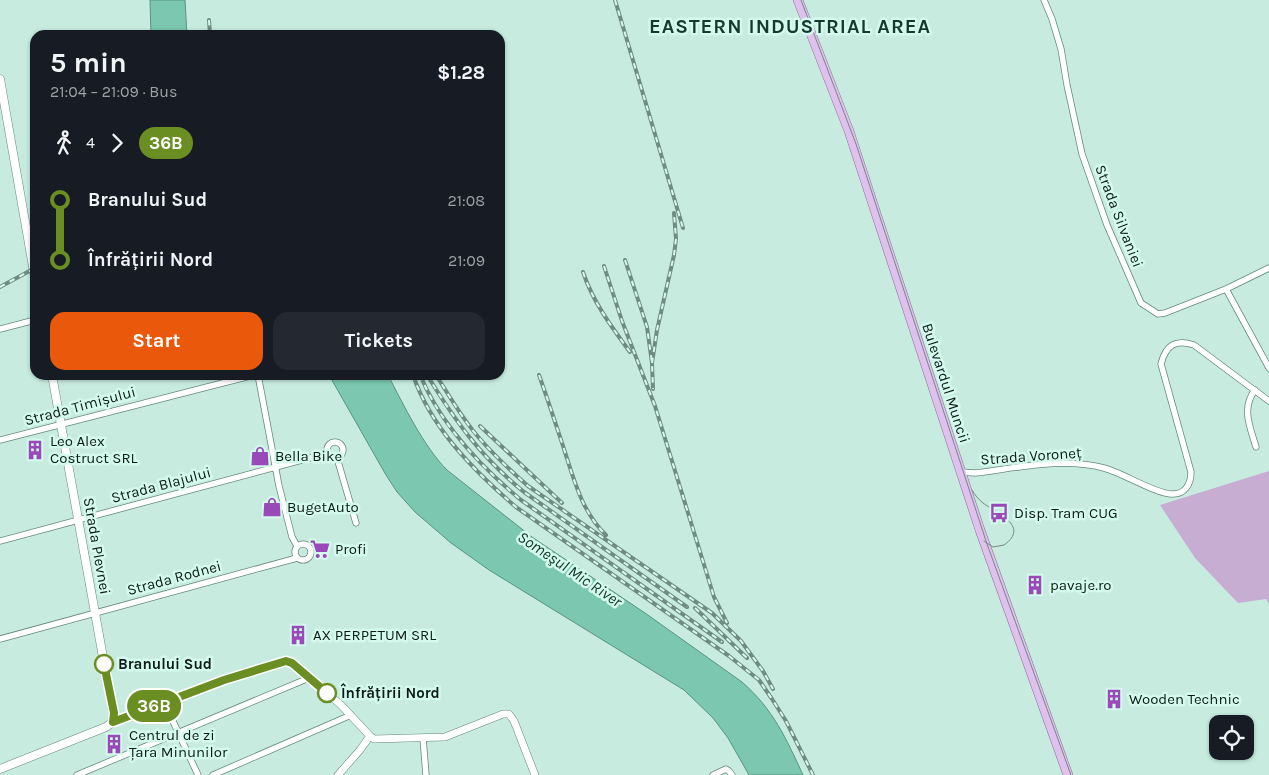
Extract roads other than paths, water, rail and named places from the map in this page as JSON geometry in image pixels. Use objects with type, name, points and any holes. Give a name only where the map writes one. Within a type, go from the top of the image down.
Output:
[{"type":"main road","name":"Bulevardul Muncii","points":[[798,0],[849,131],[984,540],[1068,775]]},
{"type":"main road","points":[[0,79],[30,250]]},
{"type":"main road","name":"Strada Plevnei","points":[[53,380],[94,613],[114,713],[113,722]]},
{"type":"main road","points":[[0,769],[106,727],[113,722]]},
{"type":"street","name":"Strada Silvaniei","points":[[1044,0],[1061,49],[1082,154],[1107,226],[1141,303],[1158,314],[1176,309],[1226,289],[1269,268]]},
{"type":"street","points":[[1226,289],[1269,368]]},
{"type":"street","points":[[0,329],[30,321]]},
{"type":"street","name":"Strada Voroneț","points":[[961,472],[1066,463],[1087,464],[1106,468],[1165,493],[1179,493],[1189,485],[1191,472],[1161,364],[1164,353],[1173,344],[1187,343],[1194,345],[1269,401]]},
{"type":"street","name":"Strada Timișului","points":[[0,440],[236,380]]},
{"type":"street","name":"Strada Timișului","points":[[257,380],[275,468],[292,537],[297,546]]},
{"type":"street","points":[[1255,390],[1247,406],[1247,417],[1256,447]]},
{"type":"street","name":"Strada Blajului","points":[[0,541],[328,453],[329,446],[333,443],[342,447],[342,451],[337,458],[356,523]]},
{"type":"street","points":[[328,453],[333,458],[337,458]]},
{"type":"street","points":[[305,544],[309,547],[311,551],[307,559],[297,558],[295,551],[297,546],[305,544]]},
{"type":"street","name":"Strada Rodnei","points":[[0,639],[297,558]]},
{"type":"street","points":[[113,722],[224,680],[290,661],[351,715],[370,736],[378,740],[452,735],[503,714],[509,714],[514,721],[535,775]]},
{"type":"street","points":[[77,775],[309,678]]},
{"type":"street","points":[[164,702],[198,775]]},
{"type":"street","points":[[213,775],[351,715]]},
{"type":"street","points":[[338,775],[370,736]]},
{"type":"street","points":[[423,738],[426,775]]},
{"type":"street","points":[[713,775],[724,770],[729,771],[732,775]]},
{"type":"water","points":[[150,0],[185,0],[187,30],[151,30]]},
{"type":"water","name":"Someşul Mic River","points":[[332,380],[391,380],[430,450],[447,470],[532,537],[645,613],[742,682],[753,692],[778,725],[803,775],[749,775],[728,738],[713,718],[684,690],[489,570],[451,543],[415,512],[397,492]]},
{"type":"tram line","points":[[801,0],[856,144],[987,544],[1071,775]]},
{"type":"tram line","points":[[972,490],[983,503],[1008,520],[1014,532],[1004,545],[993,547],[984,541]]},
{"type":"railway","points":[[615,0],[683,228]]},
{"type":"railway","points":[[209,20],[210,30]]},
{"type":"railway","points":[[652,363],[657,330],[674,255],[676,239],[674,213]]},
{"type":"railway","points":[[625,260],[647,327],[652,363],[653,389]]},
{"type":"railway","points":[[604,266],[622,321],[655,406],[714,597],[727,623]]},
{"type":"railway","points":[[0,287],[30,271]]},
{"type":"railway","points":[[583,272],[597,304],[630,352]]},
{"type":"railway","points":[[539,375],[580,495],[591,516],[606,535]]},
{"type":"railway","points":[[415,380],[442,431],[485,479],[516,507],[729,656],[759,680],[786,721],[813,775]]},
{"type":"railway","points":[[422,380],[450,428],[477,459],[506,487],[521,500],[722,642]]},
{"type":"railway","points":[[430,380],[470,438],[508,479],[687,607]]},
{"type":"railway","points":[[439,380],[474,432],[509,469],[528,486],[712,613],[741,641],[763,671],[773,689]]},
{"type":"railway","points":[[480,426],[562,503]]},
{"type":"railway","points":[[695,608],[747,658]]},
{"type":"place","name":"Leo Alex Costruct SRL","points":[[35,450]]},
{"type":"place","name":"Bella Bike","points":[[260,456]]},
{"type":"place","name":"BugetAuto","points":[[272,507]]},
{"type":"place","name":"Disp. Tram CUG","points":[[999,513]]},
{"type":"place","name":"Profi","points":[[320,549]]},
{"type":"place","name":"pavaje.ro","points":[[1035,585]]},
{"type":"place","name":"AX PERPETUM SRL","points":[[298,635]]},
{"type":"place","name":"Branului Sud","points":[[104,664]]},
{"type":"place","name":"Înfrățirii Nord","points":[[327,693]]},
{"type":"place","name":"Wooden Technic","points":[[1114,699]]},
{"type":"place","name":"Centrul de zi Țara Minunilor","points":[[114,744]]},
{"type":"district","name":"EASTERN INDUSTRIAL AREA","points":[[790,26]]}]
